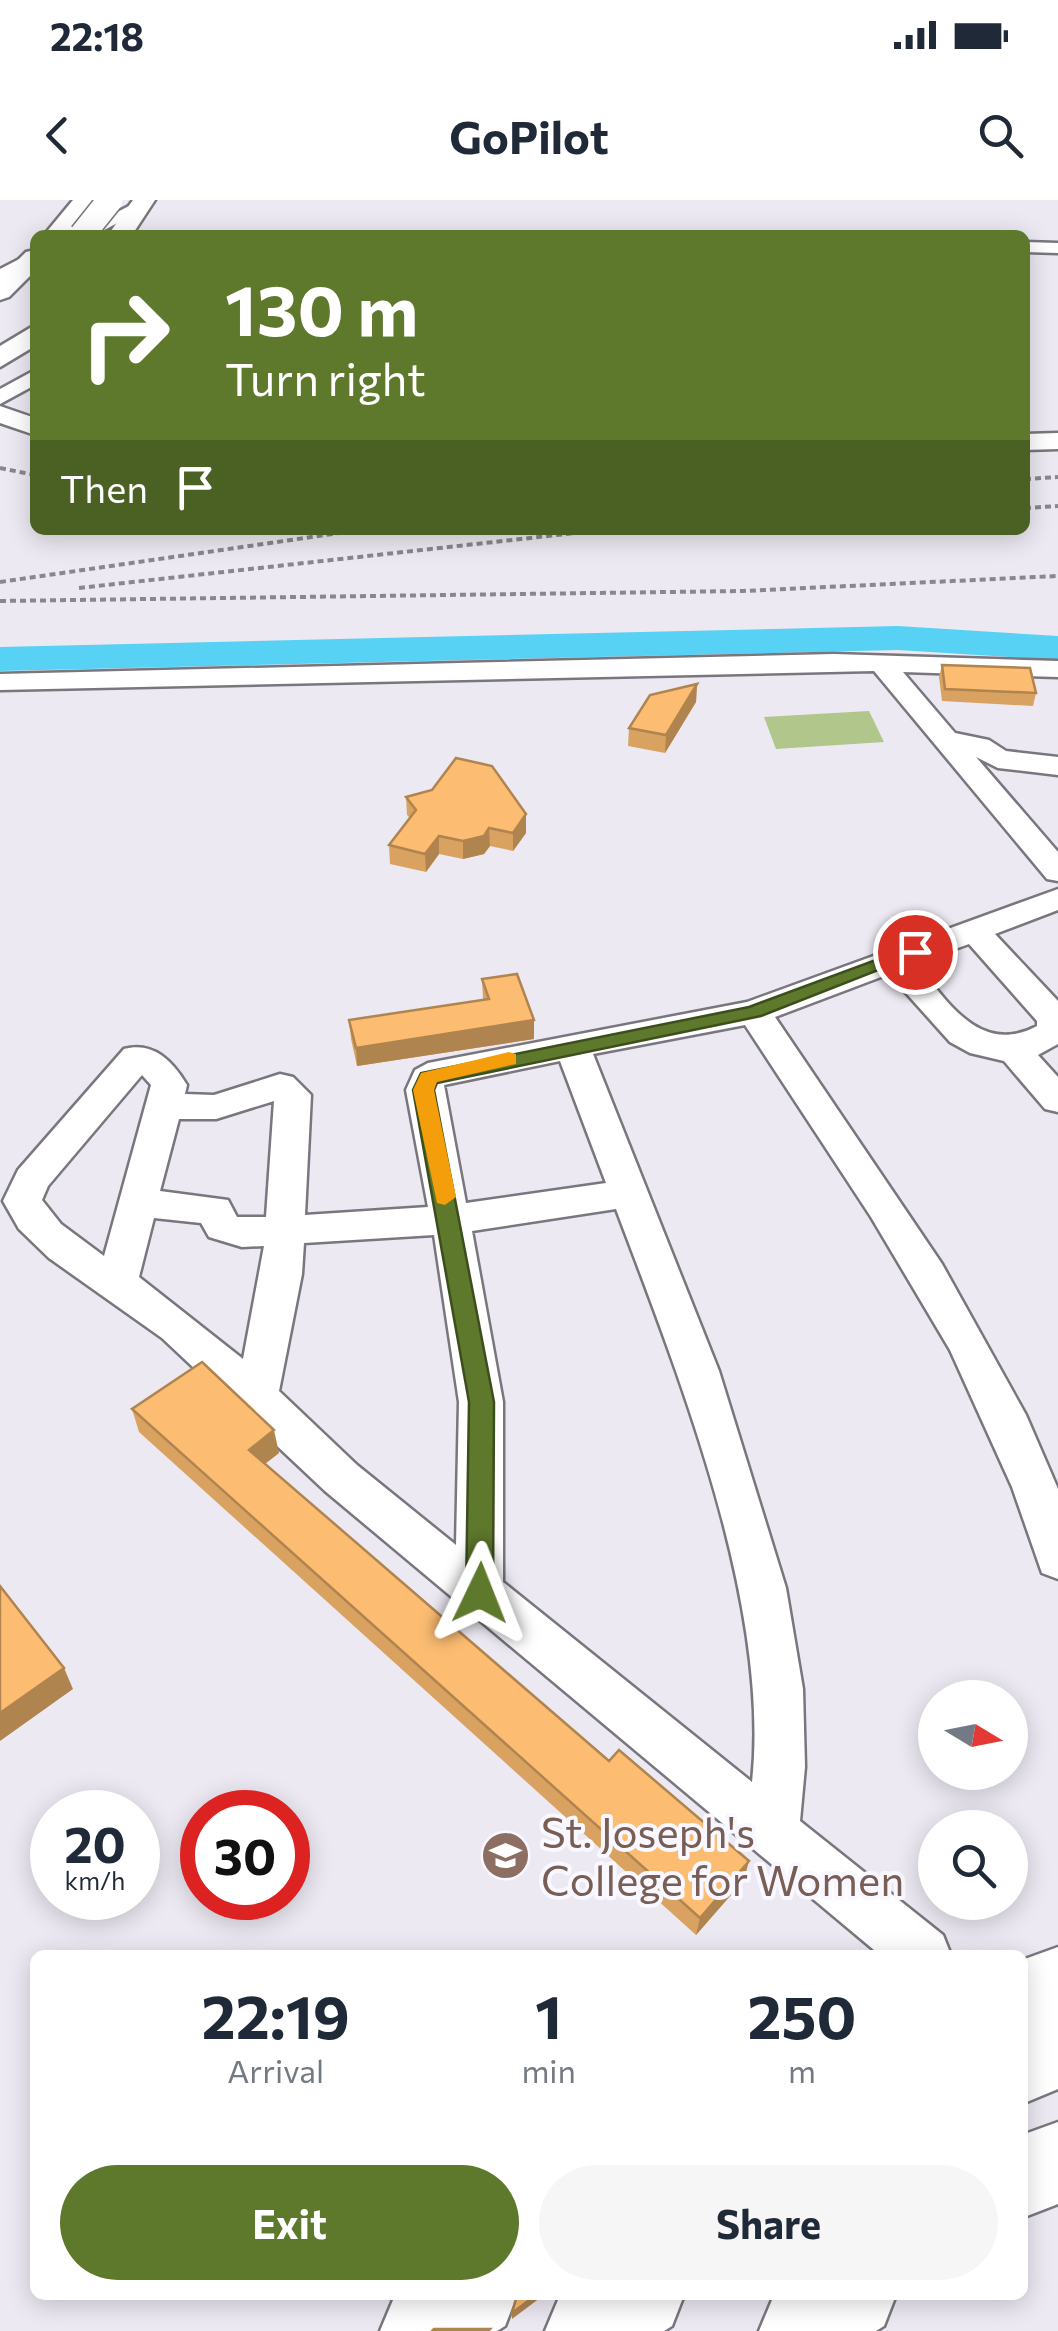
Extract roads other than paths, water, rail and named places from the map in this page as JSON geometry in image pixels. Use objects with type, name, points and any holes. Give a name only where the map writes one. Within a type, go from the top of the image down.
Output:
[{"type":"main road","points":[[60,230],[85,200]]},
{"type":"main road","points":[[85,230],[110,200]]},
{"type":"main road","points":[[123,230],[142,203]]},
{"type":"main road","points":[[0,292],[30,262]]},
{"type":"main road","points":[[0,319],[30,292]]},
{"type":"main road","points":[[0,359],[30,338]]},
{"type":"main road","points":[[1028,2175],[1058,2163]]},
{"type":"main road","points":[[424,2331],[467,2300]]},
{"type":"main road","points":[[589,2331],[634,2300]]},
{"type":"main road","points":[[803,2331],[846,2300]]},
{"type":"street","points":[[91,230],[142,203]]},
{"type":"street","points":[[1030,247],[1058,248]]},
{"type":"street","points":[[0,276],[30,260]]},
{"type":"street","points":[[0,398],[30,379]]},
{"type":"street","points":[[0,414],[30,425]]},
{"type":"street","points":[[1030,442],[1058,441]]},
{"type":"street","points":[[480,1593],[482,1402],[424,1090],[428,1078],[754,1012],[975,931],[1058,893],[946,740],[880,663]]},
{"type":"street","points":[[0,682],[880,663],[1058,669]]},
{"type":"street","points":[[946,740],[979,746],[998,759],[1058,766]]},
{"type":"street","points":[[894,959],[966,1040],[987,1048],[1013,1049],[1042,1041],[1054,1032],[1055,1020],[975,931]]},
{"type":"street","points":[[754,1012],[896,1226],[992,1391],[1045,1510],[1058,1558]]},
{"type":"street","points":[[572,1048],[698,1371],[762,1588],[778,1689],[779,1767],[772,1828]]},
{"type":"street","points":[[1013,1049],[1058,1100]]},
{"type":"street","points":[[117,1284],[164,1106],[167,1076],[137,1058],[31,1180],[22,1201],[30,1218],[87,1266],[146,1302],[257,1393],[341,1478],[917,1950]]},
{"type":"street","points":[[164,1106],[216,1107],[269,1087],[289,1089],[294,1102],[287,1231],[257,1393]]},
{"type":"street","points":[[137,1203],[214,1210],[230,1232],[287,1231],[450,1220],[628,1193]]},
{"type":"waterway","points":[[0,659],[898,638],[1058,648]]},
{"type":"railway","points":[[0,468],[30,474]]},
{"type":"railway","points":[[1030,479],[1058,477]]},
{"type":"railway","points":[[1030,508],[1058,506]]},
{"type":"railway","points":[[0,582],[325,535]]},
{"type":"railway","points":[[79,588],[557,535]]},
{"type":"railway","points":[[0,601],[743,591],[1058,576]]},
{"type":"place","name":"St. Joseph's College for Women","points":[[506,1855]]}]
